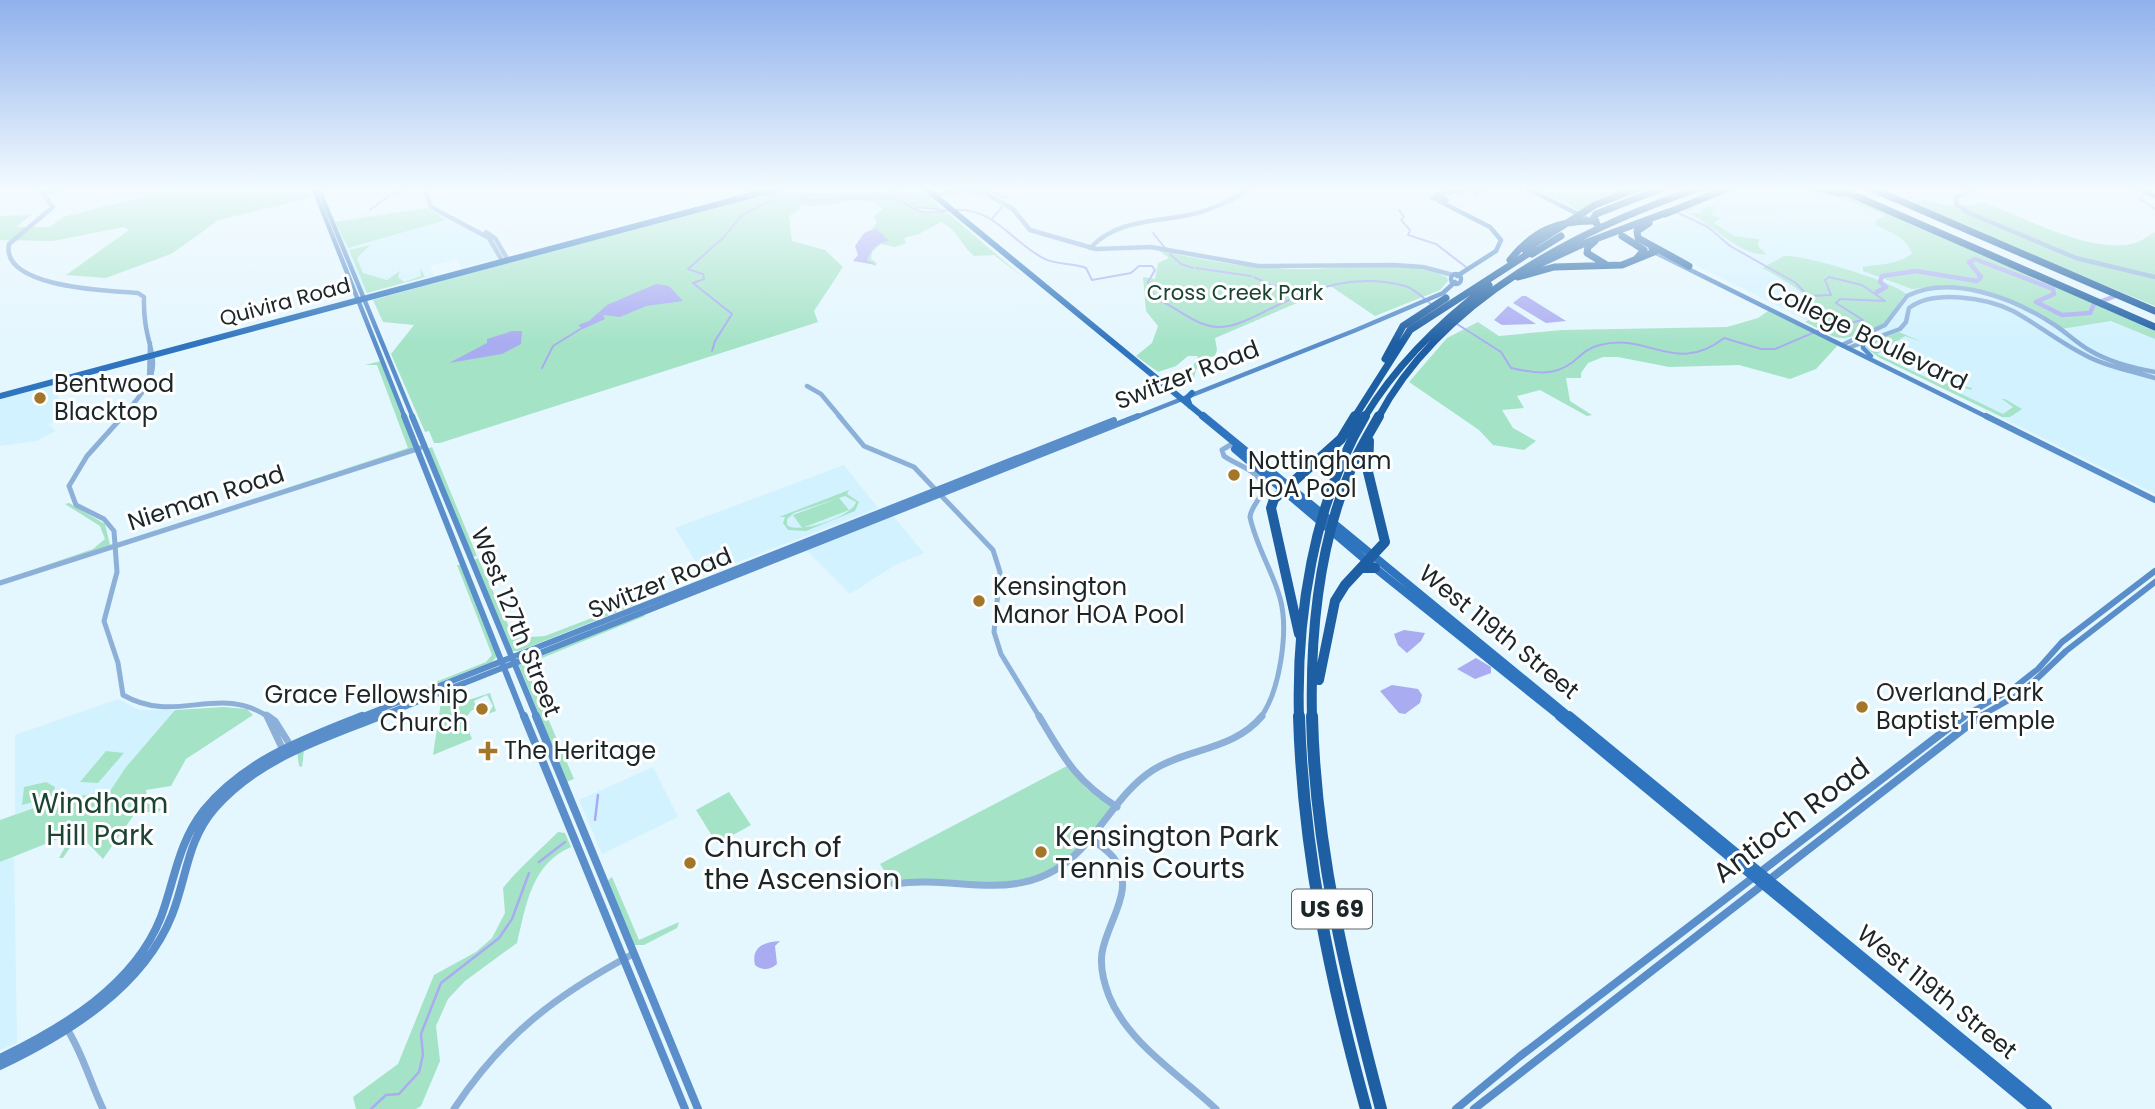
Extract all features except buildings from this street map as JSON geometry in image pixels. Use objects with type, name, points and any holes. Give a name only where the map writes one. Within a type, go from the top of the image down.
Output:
[{"type":"highway","points":[[1510,260],[1532,239]]},
{"type":"highway","points":[[1300,637],[1272,518],[1272,504],[1284,485],[1298,477],[1336,445],[1404,336],[1445,302],[1543,239]]},
{"type":"highway","name":"US 69","points":[[1366,1109],[1336,1001],[1314,879],[1301,772],[1300,637],[1346,454],[1396,371],[1457,315],[1553,239]]},
{"type":"highway","name":"US 69","points":[[1457,315],[1527,265],[1558,239]]},
{"type":"highway","points":[[1483,298],[1581,239]]},
{"type":"highway","points":[[1594,239],[1587,253],[1598,261],[1613,265],[1644,253],[1641,247],[1627,239]]},
{"type":"highway","points":[[1642,239],[1689,266]]},
{"type":"highway","points":[[1959,239],[2132,305],[2155,321]]},
{"type":"highway","points":[[1970,239],[2084,288],[2144,306],[2155,321]]},
{"type":"highway","points":[[1970,239],[2084,288]]},
{"type":"highway","points":[[1982,239],[2084,288],[2130,316],[2155,321]]},
{"type":"highway","points":[[1374,388],[1396,335],[1427,302],[1445,302],[1547,243]]},
{"type":"highway","points":[[1518,277],[1560,266],[1622,265],[1654,253]]},
{"type":"highway","points":[[1396,371],[1399,358],[1427,302]]},
{"type":"highway","points":[[2115,306],[2155,321]]},
{"type":"highway","name":"US 69","points":[[1331,510],[1371,432],[1411,370],[1446,325]]},
{"type":"highway","points":[[1313,704],[1332,611],[1345,585],[1369,563],[1386,536],[1368,472],[1367,452],[1371,432]]},
{"type":"highway","name":"US 69","points":[[1324,533],[1315,629],[1315,761],[1330,895],[1346,975],[1381,1109]]},
{"type":"main road","name":"West 127th Street","points":[[337,239],[685,1109]]},
{"type":"main road","name":"Quivira Road","points":[[505,260],[583,239]]},
{"type":"main road","name":"Quivira Road","points":[[0,394],[586,239]]},
{"type":"main road","name":"West 119th Street","points":[[983,239],[1284,485],[1369,563],[2048,1109]]},
{"type":"main road","name":"Switzer Road","points":[[1176,398],[1427,302],[1454,278],[1503,248],[1502,239]]},
{"type":"main road","name":"College Boulevard","points":[[1629,239],[1811,328]]},
{"type":"main road","name":"College Boulevard","points":[[1629,239],[1654,253],[1689,266],[2155,498]]},
{"type":"main road","name":"Switzer Road","points":[[0,1066],[111,995],[153,948],[173,911],[189,850],[208,817],[240,784],[287,749],[936,492],[1427,302]]},
{"type":"main road","points":[[1863,342],[1862,347],[1871,356]]},
{"type":"main road","name":"College Boulevard","points":[[1847,346],[2155,498]]},
{"type":"main road","points":[[1190,406],[1187,398],[1192,393]]},
{"type":"main road","name":"West 119th Street","points":[[1176,398],[1190,406],[1234,445]]},
{"type":"main road","name":"West 119th Street","points":[[1369,563],[1760,878],[2035,1109]]},
{"type":"main road","name":"Antioch Road","points":[[1474,1109],[1968,713],[2015,687],[2038,669],[2062,642],[2155,571]]},
{"type":"main road","name":"Antioch Road","points":[[1456,1109],[1760,878],[1977,718],[2024,692],[2066,651],[2155,582]]},
{"type":"main road","name":"West 127th Street","points":[[506,661],[698,1109]]},
{"type":"main road","name":"Switzer Road","points":[[0,1058],[66,1026]]},
{"type":"street","points":[[9,268],[6,261],[8,247],[18,239]]},
{"type":"street","points":[[490,239],[505,260]]},
{"type":"street","points":[[1059,239],[1090,248],[1151,247],[1268,267],[1371,264],[1414,266],[1454,278]]},
{"type":"street","points":[[1090,248],[1097,239]]},
{"type":"street","points":[[2032,239],[2071,256],[2155,277]]},
{"type":"street","points":[[14,274],[40,282],[135,292],[143,299],[150,343],[149,381],[143,393],[77,468],[69,486],[76,505],[111,526],[116,546],[116,580],[107,603],[104,621],[118,663],[123,695],[137,704],[151,706],[238,703],[250,705],[266,714],[287,749]]},
{"type":"street","points":[[1847,346],[1890,321],[1898,303],[1907,295],[1926,290],[1953,289],[1988,296],[2024,309],[2049,321],[2098,355],[2155,372]]},
{"type":"street","points":[[1847,346],[1900,329],[1906,322],[1909,308],[1917,302],[1929,298],[1959,297],[2011,310],[2085,356],[2155,378]]},
{"type":"street","points":[[807,386],[821,394],[864,446],[912,465],[936,492],[984,537],[997,559],[1000,582],[994,632],[1001,654],[1071,769],[1088,788],[1117,807]]},
{"type":"street","points":[[894,884],[924,880],[986,887],[1025,883],[1071,860],[1092,839],[1139,780],[1154,769],[1226,743],[1251,727],[1268,707],[1275,688],[1283,606],[1262,559],[1250,514],[1261,494],[1262,485],[1248,469],[1224,456],[1234,445]]},
{"type":"street","name":"Nieman Road","points":[[0,583],[421,448]]},
{"type":"street","points":[[1092,839],[1115,858],[1125,880],[1122,900],[1102,956],[1103,979],[1108,992],[1123,1018],[1145,1046],[1216,1109]]},
{"type":"street","points":[[454,1109],[477,1074],[514,1032],[566,989],[633,954]]},
{"type":"street","points":[[66,1026],[79,1048],[86,1075],[103,1109]]},
{"type":"shaded area","points":[[341,239],[487,239],[499,258],[461,268],[457,259],[433,265],[430,267],[435,276],[364,293]]},
{"type":"shaded area","points":[[1643,239],[1949,239],[2155,331],[2155,494]]},
{"type":"shaded area","points":[[57,383],[59,421],[48,424],[56,431],[36,441],[0,446],[0,399]]},
{"type":"shaded area","points":[[844,465],[878,508],[704,575],[675,528]]},
{"type":"shaded area","points":[[893,516],[924,553],[895,565],[850,594],[806,550]]},
{"type":"shaded area","points":[[118,699],[139,710],[175,710],[126,767],[110,791],[56,800],[15,814],[15,735]]},
{"type":"shaded area","points":[[653,767],[678,817],[602,854],[579,800]]},
{"type":"shaded area","points":[[14,857],[17,1043],[0,1050],[0,862]]},
{"type":"green space","points":[[0,239],[64,239],[53,241]]},
{"type":"green space","points":[[117,239],[193,239],[171,254],[106,278],[66,275]]},
{"type":"green space","points":[[343,239],[380,239],[348,248]]},
{"type":"green space","points":[[595,239],[792,239],[825,250],[843,267],[814,311],[818,322],[440,443],[434,443],[429,431],[425,432],[391,354],[414,325],[383,322],[373,300]]},
{"type":"green space","points":[[886,239],[904,239],[906,243],[895,247],[881,244],[872,252],[871,259],[877,263],[875,266],[867,260],[873,250],[877,245],[888,241]]},
{"type":"green space","points":[[959,239],[978,239],[1023,277],[994,255],[974,256]]},
{"type":"green space","points":[[1728,239],[1759,239],[1758,246],[1766,254],[1747,251]]},
{"type":"green space","points":[[1901,239],[1951,239],[2155,331],[2155,339],[2111,321],[2061,329],[2019,305],[1971,291],[1933,287],[1912,289],[1863,271],[1863,267],[1893,262],[1912,254]]},
{"type":"green space","points":[[1992,239],[2075,239],[2114,245],[2155,239],[2155,306]]},
{"type":"green space","points":[[370,245],[357,258],[363,273],[387,280],[400,271],[398,277],[404,282],[421,276],[420,268],[425,277],[367,293],[349,250]]},
{"type":"green space","name":"Cross Creek Park","points":[[1158,250],[1267,268],[1394,266],[1430,271],[1447,277],[1448,281],[1440,290],[1375,316],[1332,287],[1323,287],[1325,291],[1215,338],[1215,356],[1203,361],[1194,378],[1179,388],[1177,381],[1190,373],[1198,356],[1188,356],[1176,366],[1158,372],[1136,356],[1152,343],[1158,326],[1146,311],[1143,277],[1155,279],[1158,263],[1169,258]]},
{"type":"green space","points":[[1784,256],[1809,259],[1847,269],[1884,282],[1906,294],[1894,314],[1883,323],[1856,335],[1835,337],[1805,322],[1823,313],[1819,307],[1804,294],[1762,268]]},
{"type":"green space","points":[[1768,311],[1838,345],[1816,369],[1790,379],[1739,365],[1669,367],[1618,357],[1603,357],[1588,363],[1581,373],[1581,378],[1566,378],[1570,401],[1592,415],[1587,416],[1540,390],[1517,396],[1524,408],[1502,410],[1513,428],[1536,441],[1524,450],[1493,445],[1479,430],[1409,382],[1447,338],[1478,322],[1499,336],[1562,330],[1727,327],[1758,318]]},
{"type":"green space","points":[[1899,332],[1922,342],[1905,336],[1877,354],[1942,385],[1949,382],[1972,388],[1971,390],[1955,385],[1949,388],[2003,414],[2013,407],[2002,399],[2022,409],[2010,417],[2002,417],[1880,358],[1866,348],[1869,342]]},
{"type":"green space","points":[[381,361],[414,448],[254,499],[408,448],[377,365],[365,365]]},
{"type":"green space","points":[[432,447],[477,556],[472,557],[427,449]]},
{"type":"green space","points":[[849,490],[847,494],[859,502],[855,511],[806,531],[788,530],[783,523],[785,517],[779,517]],"holes":[[[845,496],[856,502],[846,513],[825,522],[802,528],[787,525],[787,519],[794,513]]]},
{"type":"green space","points":[[839,498],[849,510],[802,528],[793,515]]},
{"type":"green space","points":[[69,503],[105,524],[110,545],[0,581],[93,549],[105,539],[100,526],[65,504]]},
{"type":"green space","points":[[478,558],[514,638],[545,636],[636,601],[637,604],[519,651],[511,651],[474,560]]},
{"type":"green space","points":[[457,565],[461,565],[497,656],[492,662],[435,684],[433,683],[486,662],[492,655]]},
{"type":"green space","points":[[643,614],[645,616],[525,665],[574,779],[566,782],[518,663]]},
{"type":"green space","points":[[451,691],[456,704],[490,693],[496,711],[488,714],[493,706],[487,695],[474,701],[477,710],[472,710],[463,721],[470,724],[467,726],[472,739],[433,755],[442,695],[304,750],[302,767],[299,766],[297,751]]},
{"type":"green space","name":"Windham Hill Park","points":[[224,707],[247,709],[253,715],[186,759],[171,786],[146,790],[147,803],[161,809],[159,812],[136,812],[103,859],[79,834],[63,858],[59,858],[73,833],[0,862],[0,820],[56,800],[110,791],[126,767],[175,710]]},
{"type":"green space","points":[[106,751],[124,753],[98,783],[80,782]]},
{"type":"green space","points":[[1067,766],[1087,789],[1115,807],[1079,853],[1044,874],[1011,885],[915,879],[892,883],[880,864]]},
{"type":"green space","points":[[46,782],[55,787],[53,797],[22,805],[24,787]]},
{"type":"green space","points":[[729,792],[751,825],[717,844],[696,810]]},
{"type":"green space","points":[[558,832],[565,833],[571,847],[558,854],[539,875],[527,901],[517,943],[465,981],[448,999],[436,1026],[440,1061],[421,1106],[416,1109],[356,1109],[353,1097],[398,1064],[434,975],[476,952],[492,938],[505,913],[503,888]]},
{"type":"green space","points":[[612,877],[639,940],[679,922],[677,928],[644,945],[634,945],[607,881]]},
{"type":"water","points":[[860,239],[889,241],[878,245],[869,256],[867,260],[876,265],[853,261],[858,255],[855,246]]},
{"type":"water","points":[[656,284],[669,286],[683,301],[646,306],[620,317],[603,315],[605,319],[583,329],[578,325],[589,321],[607,305]]},
{"type":"water","points":[[1522,296],[1566,321],[1546,323],[1513,303]]},
{"type":"water","points":[[1508,306],[1536,324],[1502,325],[1494,320]]},
{"type":"water","points":[[512,331],[522,331],[521,344],[502,354],[449,363],[487,343],[487,339]]},
{"type":"water","points":[[1404,630],[1425,633],[1421,641],[1407,653],[1398,645],[1394,634]]},
{"type":"water","points":[[1476,658],[1491,667],[1491,673],[1475,679],[1457,669]]},
{"type":"water","points":[[1392,685],[1418,689],[1422,695],[1420,703],[1405,714],[1399,713],[1380,691]]},
{"type":"water","points":[[780,941],[775,946],[777,964],[766,969],[755,965],[755,954],[760,947]]},
{"type":"waterway","points":[[712,351],[715,341],[732,314],[693,283],[704,279],[703,274],[688,269],[722,239]]},
{"type":"waterway","points":[[1017,239],[1043,258],[1086,268],[1092,280],[1131,273],[1139,266],[1152,266],[1155,270],[1148,282],[1155,298],[1208,326],[1224,327],[1238,323],[1320,288],[1353,282],[1387,282],[1405,286],[1431,304]]},
{"type":"waterway","points":[[1158,239],[1165,248]]},
{"type":"waterway","points":[[1420,239],[1436,244],[1466,267]]},
{"type":"waterway","points":[[1457,324],[1501,352],[1511,368],[1551,372],[1566,367],[1592,348],[1617,343],[1691,353],[1707,349],[1724,338],[1761,349],[1775,349],[1822,329],[1863,320],[1836,303],[1840,299],[1885,301],[1862,285],[1829,277],[1825,280],[1831,295],[1808,296],[1796,283],[1722,239]]},
{"type":"waterway","points":[[1170,254],[1181,264],[1193,268]]},
{"type":"waterway","points":[[1877,292],[1886,287],[1880,282],[1882,276],[1916,271],[1977,281],[1981,277],[1969,262],[1975,259],[2053,289],[2054,294],[2036,302],[2062,315],[2090,313],[2094,304],[2118,295]]},
{"type":"waterway","points":[[1196,268],[1251,276]]},
{"type":"waterway","points":[[1254,277],[1270,285],[1303,291]]},
{"type":"waterway","points":[[542,368],[553,346],[582,328]]},
{"type":"waterway","points":[[595,820],[598,795]]},
{"type":"waterway","points":[[539,862],[565,842]]},
{"type":"waterway","points":[[371,1109],[386,1095],[399,1094],[419,1072],[423,1055],[421,1034],[441,983],[499,938],[512,919],[529,873]]},
{"type":"place","name":"Bentwood Blacktop","points":[[40,398]]},
{"type":"place","name":"Nottingham HOA Pool","points":[[1234,475]]},
{"type":"place","name":"Kensington Manor HOA Pool","points":[[979,601]]},
{"type":"place","name":"Overland Park Baptist Temple","points":[[1862,707]]},
{"type":"place","name":"Grace Fellowship Church","points":[[482,709]]},
{"type":"place","name":"The Heritage","points":[[488,751]]},
{"type":"place","name":"Kensington Park Tennis Courts","points":[[1041,852]]},
{"type":"place","name":"Church of the Ascension","points":[[690,863]]}]
